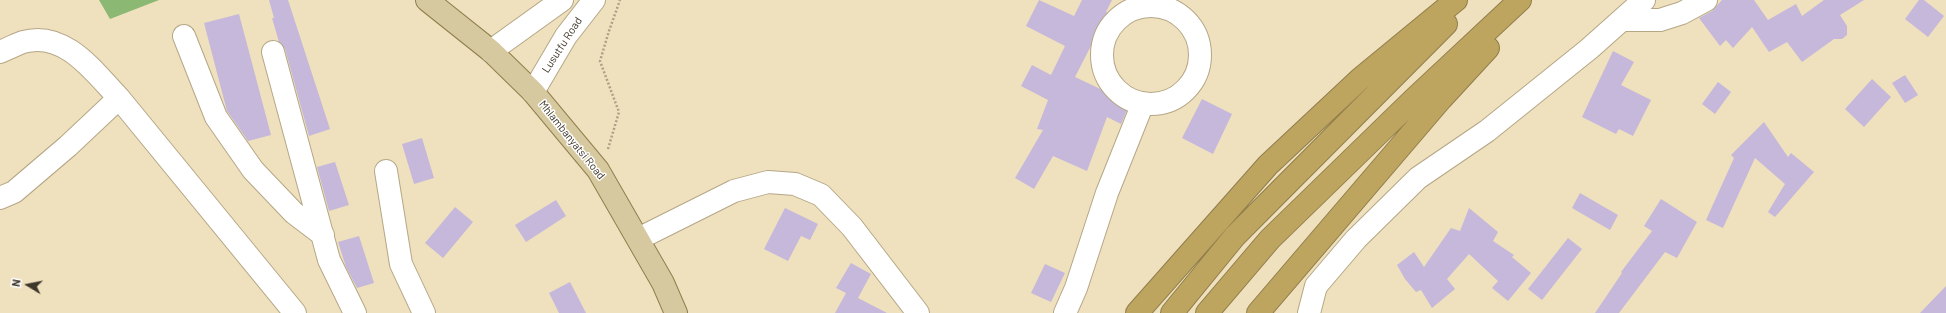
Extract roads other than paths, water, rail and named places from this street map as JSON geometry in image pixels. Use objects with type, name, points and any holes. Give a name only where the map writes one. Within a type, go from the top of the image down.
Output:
[{"type":"highway","points":[[1137,313],[1268,165],[1360,79],[1456,0]]},
{"type":"highway","points":[[1172,313],[1235,236],[1469,0]]},
{"type":"highway","points":[[1207,313],[1270,239],[1520,0]]},
{"type":"highway","points":[[1258,313],[1441,99],[1529,0]]},
{"type":"main road","name":"Mhlambanyatsi Road","points":[[427,0],[491,51],[533,92],[600,174],[663,282],[676,313]]},
{"type":"street","points":[[491,51],[562,0]]},
{"type":"street","name":"Lusutfu Road","points":[[533,92],[566,36],[594,0]]},
{"type":"street","points":[[1309,313],[1316,286],[1356,239],[1418,178],[1487,131],[1589,49],[1644,0]]},
{"type":"street","points":[[1623,20],[1660,20],[1682,12],[1706,0]]},
{"type":"street","points":[[1176,5],[1193,30],[1198,43],[1200,56],[1197,70],[1191,82],[1176,96],[1157,104],[1143,103],[1128,99],[1116,90],[1111,83],[1107,77],[1102,62],[1102,47],[1107,32],[1116,19],[1129,10],[1143,6],[1176,5]]},
{"type":"street","points":[[184,36],[216,117],[249,164],[294,213],[323,235]]},
{"type":"street","points":[[0,52],[24,42],[42,40],[61,45],[73,51],[119,98],[295,313]]},
{"type":"street","points":[[273,52],[329,260],[355,313]]},
{"type":"street","points":[[0,198],[14,192],[68,146],[119,98]]},
{"type":"street","points":[[1065,313],[1076,288],[1107,192],[1143,103]]},
{"type":"street","points":[[386,171],[401,264],[424,313]]},
{"type":"street","points":[[638,239],[734,191],[768,182],[795,184],[822,195],[852,227],[918,313]]}]
